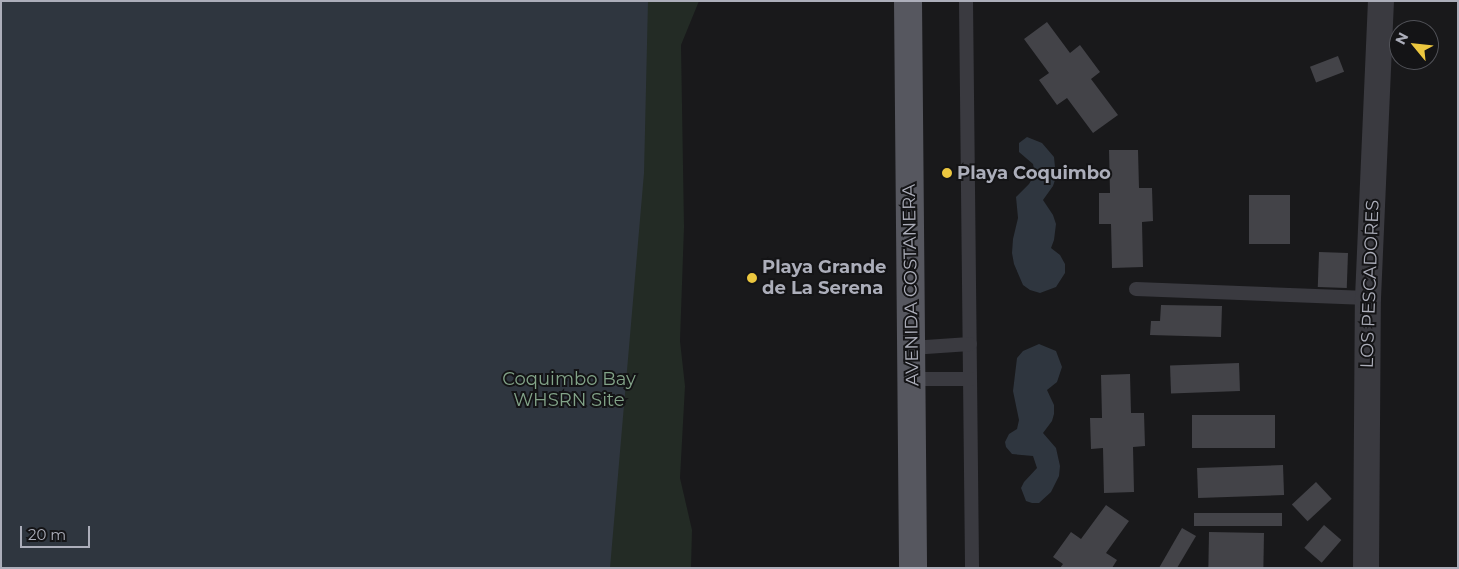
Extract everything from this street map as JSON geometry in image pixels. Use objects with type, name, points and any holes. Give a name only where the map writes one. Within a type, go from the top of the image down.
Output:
[{"type":"main road","name":"AVENIDA COSTANERA","points":[[908,1],[913,568]]},
{"type":"street","name":"LOS PESCADORES","points":[[1366,568],[1368,298],[1381,1]]},
{"type":"lane","points":[[966,1],[972,568]]},
{"type":"lane","points":[[1136,289],[1368,298]]},
{"type":"lane","points":[[911,348],[970,344]]},
{"type":"lane","points":[[911,379],[970,379]]},
{"type":"green space","name":"Coquimbo Bay WHSRN Site","points":[[465,1],[699,1],[681,45],[684,227],[680,341],[685,386],[680,478],[692,530],[691,568],[439,568]]},
{"type":"shaded area","points":[[1,1],[648,1],[644,173],[610,568],[1,568]]},
{"type":"shaded area","points":[[1027,137],[1042,143],[1054,157],[1056,177],[1053,186],[1043,200],[1053,215],[1056,224],[1051,248],[1060,255],[1065,264],[1065,273],[1056,287],[1040,293],[1030,290],[1023,285],[1014,264],[1012,253],[1018,218],[1016,197],[1029,184],[1035,174],[1033,164],[1019,152],[1019,143]]},
{"type":"shaded area","points":[[1039,344],[1056,351],[1062,367],[1057,382],[1047,390],[1054,405],[1054,414],[1052,421],[1043,433],[1056,448],[1060,466],[1059,476],[1051,492],[1039,503],[1032,503],[1026,501],[1021,488],[1037,468],[1033,456],[1012,454],[1006,447],[1005,442],[1009,434],[1017,429],[1019,420],[1013,391],[1017,358],[1023,351]]},
{"type":"building","points":[[1047,22],[1070,53],[1080,45],[1100,72],[1091,79],[1118,115],[1093,133],[1067,98],[1057,105],[1039,80],[1049,73],[1024,39]]},
{"type":"building","points":[[1338,56],[1344,72],[1316,83],[1310,67]]},
{"type":"building","points":[[1109,150],[1138,150],[1139,188],[1152,188],[1153,221],[1142,222],[1143,267],[1112,268],[1111,224],[1099,224],[1099,193],[1110,193]]},
{"type":"building","points":[[1249,195],[1290,195],[1290,244],[1249,244]]},
{"type":"building","points":[[1319,252],[1348,253],[1347,288],[1318,287]]},
{"type":"building","points":[[1161,305],[1222,306],[1221,337],[1150,335],[1151,321],[1160,321]]},
{"type":"building","points":[[1239,363],[1240,391],[1171,393],[1170,365]]},
{"type":"building","points":[[1130,374],[1131,413],[1144,413],[1145,446],[1133,447],[1134,492],[1104,493],[1103,448],[1091,449],[1090,418],[1102,418],[1101,375]]},
{"type":"building","points":[[1192,415],[1275,415],[1275,448],[1192,448]]},
{"type":"building","points":[[1283,465],[1284,495],[1198,498],[1197,468]]},
{"type":"building","points":[[1316,482],[1332,499],[1308,521],[1292,505]]},
{"type":"building","points":[[1106,505],[1129,521],[1106,553],[1117,560],[1112,568],[1060,568],[1063,564],[1053,557],[1071,532],[1081,539]]},
{"type":"building","points":[[1194,513],[1282,513],[1282,526],[1194,526]]},
{"type":"building","points":[[1324,525],[1341,540],[1322,563],[1304,548]]},
{"type":"building","points":[[1182,528],[1196,536],[1177,568],[1159,568]]},
{"type":"building","points":[[1209,532],[1264,533],[1263,568],[1208,568]]},
{"type":"place","name":"Playa Coquimbo","points":[[947,173]]},
{"type":"place","name":"Playa Grande de La Serena","points":[[752,278]]}]
